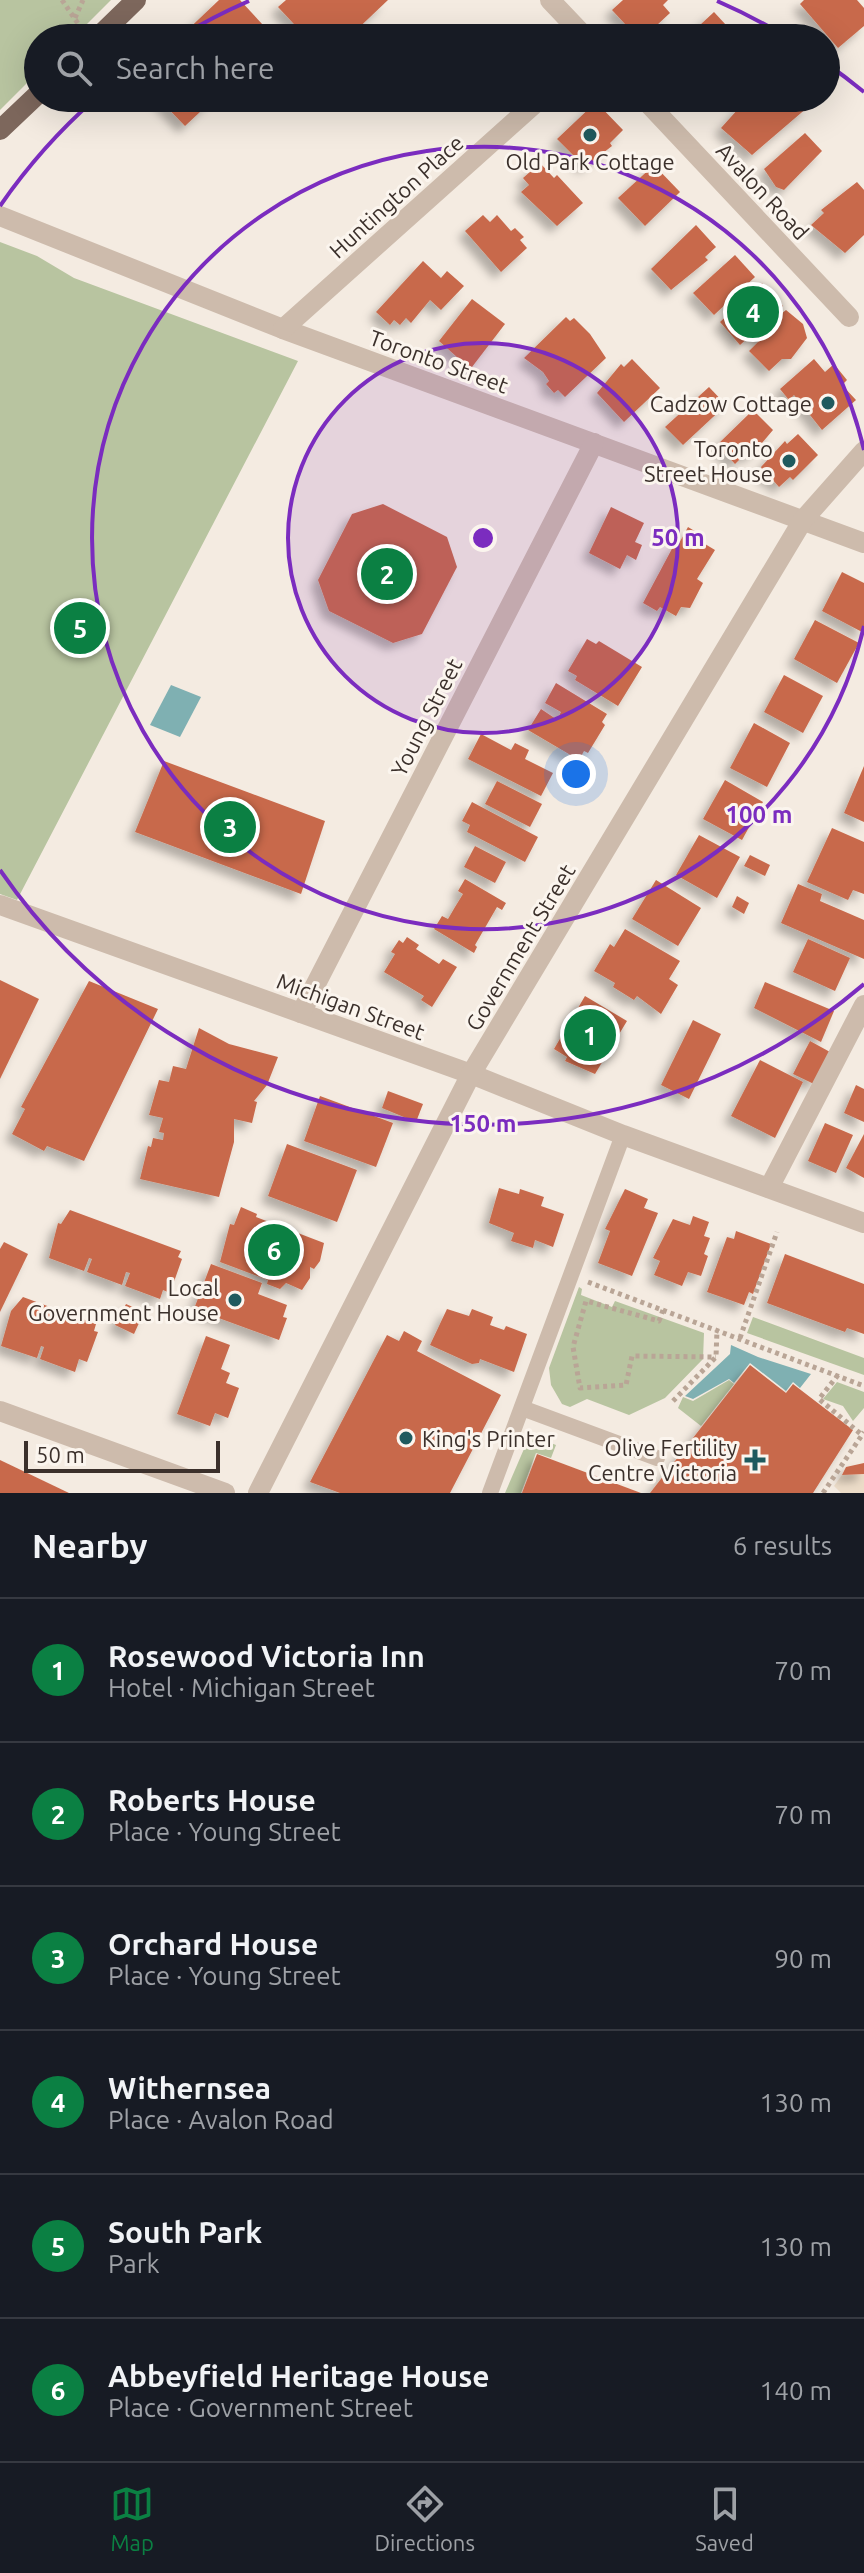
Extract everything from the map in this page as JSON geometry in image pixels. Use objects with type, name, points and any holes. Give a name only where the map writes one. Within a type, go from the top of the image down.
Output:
[{"type":"main road","points":[[103,24],[136,0]]},
{"type":"main road","points":[[0,130],[24,107]]},
{"type":"street","points":[[550,0],[573,24]]},
{"type":"street","name":"Huntington Place","points":[[283,329],[525,112]]},
{"type":"street","name":"Avalon Road","points":[[656,112],[849,317]]},
{"type":"street","name":"Toronto Street","points":[[0,216],[283,329],[864,543]]},
{"type":"street","name":"Young Street","points":[[301,1013],[594,443]]},
{"type":"street","name":"Government Street","points":[[258,1493],[471,1074],[803,520],[864,451]]},
{"type":"street","name":"Michigan Street","points":[[0,905],[471,1074],[623,1135],[864,1223]]},
{"type":"street","points":[[769,1188],[864,1005]]},
{"type":"street","points":[[0,1411],[225,1493]]},
{"type":"lane","points":[[490,1493],[623,1135]]},
{"type":"lane","points":[[522,1408],[657,1458]]},
{"type":"path","points":[[62,0],[80,24]]},
{"type":"path","points":[[75,19],[83,0]]},
{"type":"path","points":[[740,1338],[777,1232]]},
{"type":"path","points":[[571,1276],[864,1386]]},
{"type":"path","points":[[663,1310],[659,1321],[586,1301],[573,1347],[580,1388],[626,1385],[632,1356],[716,1357]]},
{"type":"path","points":[[673,1401],[716,1357],[717,1330]]},
{"type":"path","points":[[823,1493],[836,1479],[863,1433],[819,1399],[838,1375]]},
{"type":"green space","points":[[0,0],[111,0],[87,24],[24,24],[24,86],[0,110]]},
{"type":"green space","points":[[0,242],[37,256],[74,278],[298,361],[17,900],[0,894]]},
{"type":"green space","points":[[579,1287],[582,1289],[581,1295],[612,1307],[615,1301],[704,1333],[703,1359],[665,1398],[629,1415],[587,1399],[570,1407],[562,1404],[551,1385],[549,1368]]},
{"type":"green space","points":[[753,1317],[864,1358],[864,1375],[747,1333]]},
{"type":"green space","points":[[729,1380],[734,1384],[701,1426],[678,1408],[683,1397],[693,1401]]},
{"type":"green space","points":[[837,1382],[864,1392],[864,1408],[853,1421],[843,1406],[823,1399]]},
{"type":"green space","points":[[530,1435],[556,1445],[551,1458],[536,1453],[521,1493],[505,1493]]},
{"type":"shaded area","points":[[864,1474],[864,1493],[841,1493],[834,1486],[842,1475]]},
{"type":"water","points":[[171,685],[201,697],[180,737],[150,725]]},
{"type":"water","points":[[731,1345],[811,1374],[800,1388],[793,1382],[786,1391],[750,1363],[734,1383],[729,1379],[693,1399],[685,1396],[730,1354]]},
{"type":"building","points":[[219,0],[240,0],[262,24],[194,24]]},
{"type":"building","points":[[286,0],[388,0],[363,24],[294,24],[278,7]]},
{"type":"building","points":[[623,0],[668,0],[663,5],[670,13],[658,24],[625,24],[612,10]]},
{"type":"building","points":[[804,0],[857,0],[864,8],[864,26],[840,46],[840,24],[817,24],[800,4]]},
{"type":"building","points":[[714,12],[725,24],[701,24]]},
{"type":"building","points":[[172,112],[200,112],[185,126]]},
{"type":"building","name":"Old Park Cottage","points":[[585,112],[606,112],[623,130],[610,143],[612,146],[585,167],[557,139]]},
{"type":"building","points":[[735,112],[802,112],[752,155],[721,128]]},
{"type":"building","points":[[805,133],[822,151],[784,190],[776,187],[764,169]]},
{"type":"building","points":[[540,163],[554,178],[557,175],[583,203],[557,226],[521,192],[529,185],[523,178]]},
{"type":"building","points":[[654,165],[680,192],[645,226],[618,198]]},
{"type":"building","points":[[857,182],[864,190],[864,235],[845,253],[811,225],[824,213],[821,210]]},
{"type":"building","points":[[483,215],[490,222],[497,215],[511,231],[515,228],[524,237],[520,240],[527,248],[501,272],[465,231]]},
{"type":"building","points":[[696,225],[716,247],[705,257],[708,260],[671,290],[651,269]]},
{"type":"building","points":[[735,255],[755,277],[714,315],[693,293]]},
{"type":"building","points":[[423,261],[441,278],[447,271],[464,286],[441,310],[430,300],[411,323],[406,318],[400,325],[394,320],[390,325],[376,312]]},
{"type":"building","points":[[762,283],[783,306],[740,345],[720,322]]},
{"type":"building","points":[[472,299],[505,324],[472,367],[468,367],[439,341]]},
{"type":"building","points":[[786,310],[803,324],[807,338],[791,359],[782,359],[769,371],[749,351],[762,338],[757,333]]},
{"type":"building","points":[[566,317],[570,321],[574,318],[590,334],[606,358],[565,397],[558,390],[554,393],[546,384],[549,381],[543,372],[524,358]]},
{"type":"building","points":[[632,359],[660,388],[624,422],[597,393],[621,364],[624,367]]},
{"type":"building","points":[[814,359],[825,372],[834,364],[847,380],[842,385],[856,400],[822,430],[794,395],[789,400],[780,389]]},
{"type":"building","points":[[709,387],[726,405],[683,445],[665,427]]},
{"type":"building","points":[[753,410],[773,430],[750,457],[746,453],[735,464],[717,445]]},
{"type":"building","name":"Toronto Street House","points":[[798,434],[818,455],[793,480],[790,477],[779,487],[772,479],[767,479],[761,467],[785,441],[787,444]]},
{"type":"building","points":[[383,504],[447,537],[457,567],[422,634],[393,643],[329,611],[318,580],[352,514]]},
{"type":"building","points":[[611,507],[644,523],[635,542],[642,545],[636,560],[627,555],[620,569],[589,553]]},
{"type":"building","points":[[688,527],[703,536],[700,541],[715,550],[697,579],[703,583],[690,608],[681,607],[676,616],[660,607],[657,611],[643,603],[674,545],[677,547]]},
{"type":"building","points":[[842,572],[864,583],[864,633],[822,611]]},
{"type":"building","points":[[815,620],[859,643],[837,683],[794,659]]},
{"type":"building","points":[[587,639],[596,644],[599,641],[642,667],[618,706],[575,680],[577,676],[568,671]]},
{"type":"building","points":[[784,675],[823,696],[803,733],[764,712]]},
{"type":"building","points":[[556,683],[607,714],[602,722],[605,725],[588,753],[584,751],[579,760],[528,730],[541,709],[556,719],[559,716],[561,712],[545,703]]},
{"type":"building","points":[[754,723],[790,743],[767,787],[730,768]]},
{"type":"building","points":[[481,734],[511,750],[515,743],[529,750],[525,759],[553,773],[541,796],[468,759]]},
{"type":"building","points":[[164,761],[325,821],[301,894],[135,832]]},
{"type":"building","points":[[864,766],[864,822],[844,813]]},
{"type":"building","points":[[725,780],[763,802],[742,840],[703,819]]},
{"type":"building","points":[[497,781],[542,804],[530,827],[485,804]]},
{"type":"building","points":[[472,802],[538,837],[525,862],[467,832],[470,825],[462,821]]},
{"type":"building","points":[[832,828],[864,842],[864,894],[853,890],[848,900],[807,882]]},
{"type":"building","points":[[699,835],[740,857],[717,898],[676,875]]},
{"type":"building","points":[[475,846],[506,862],[495,883],[464,867]]},
{"type":"building","points":[[750,855],[770,865],[765,876],[744,866]]},
{"type":"building","points":[[465,879],[506,903],[502,910],[497,907],[475,945],[474,953],[434,929],[442,916],[448,919],[463,894],[458,891]]},
{"type":"building","points":[[656,880],[701,908],[678,946],[632,919]]},
{"type":"building","points":[[798,884],[822,894],[820,901],[864,920],[864,959],[781,923]]},
{"type":"building","points":[[737,896],[749,903],[744,914],[732,907]]},
{"type":"building","points":[[625,929],[680,961],[669,979],[678,985],[661,1014],[637,996],[634,1000],[613,987],[615,983],[594,971],[610,944],[614,947]]},
{"type":"building","points":[[407,937],[419,945],[416,949],[439,964],[443,959],[457,967],[432,1007],[421,1000],[424,996],[384,972],[395,954],[391,952],[399,940],[403,943]]},
{"type":"building","points":[[808,939],[850,958],[835,991],[793,972]]},
{"type":"building","points":[[0,980],[39,999],[0,1079]]},
{"type":"building","points":[[89,981],[158,1009],[84,1161],[47,1146],[44,1151],[12,1134],[25,1109],[21,1107]]},
{"type":"building","points":[[765,982],[834,1011],[821,1042],[754,1008]]},
{"type":"building","points":[[585,996],[627,1021],[595,1074],[565,1061],[567,1057],[554,1049]]},
{"type":"building","points":[[693,1020],[721,1034],[689,1099],[661,1085]]},
{"type":"building","points":[[199,1028],[229,1044],[278,1057],[267,1085],[254,1101],[257,1102],[252,1123],[234,1119],[234,1142],[219,1197],[140,1179],[148,1146],[151,1147],[153,1138],[163,1140],[164,1133],[159,1132],[163,1118],[149,1115],[159,1080],[169,1082],[173,1066],[186,1069]]},
{"type":"building","points":[[810,1041],[830,1052],[814,1084],[793,1074]]},
{"type":"building","points":[[760,1060],[803,1082],[775,1138],[731,1116]]},
{"type":"building","points":[[856,1085],[864,1089],[864,1122],[844,1113]]},
{"type":"building","points":[[388,1091],[423,1104],[416,1122],[382,1108]]},
{"type":"building","points":[[320,1096],[393,1123],[376,1167],[304,1141]]},
{"type":"building","points":[[825,1123],[853,1135],[836,1173],[808,1161]]},
{"type":"building","points":[[864,1134],[864,1178],[846,1168]]},
{"type":"building","points":[[287,1144],[357,1170],[337,1222],[268,1196]]},
{"type":"building","points":[[499,1188],[519,1194],[520,1189],[544,1197],[541,1206],[564,1214],[553,1247],[535,1240],[533,1248],[511,1241],[514,1233],[489,1223]]},
{"type":"building","points":[[625,1189],[648,1199],[644,1208],[658,1213],[632,1276],[598,1263],[610,1231],[605,1229]]},
{"type":"building","points":[[241,1207],[257,1214],[256,1217],[324,1243],[320,1261],[314,1269],[310,1267],[310,1278],[302,1290],[286,1283],[280,1289],[267,1284],[268,1280],[220,1262],[230,1224],[234,1225]]},
{"type":"building","points":[[70,1210],[181,1251],[178,1257],[182,1259],[170,1293],[163,1290],[160,1299],[125,1286],[130,1273],[126,1272],[122,1285],[87,1272],[92,1259],[89,1258],[84,1271],[49,1258],[58,1223],[61,1224]]},
{"type":"building","points":[[693,1216],[709,1222],[704,1236],[710,1238],[704,1254],[708,1256],[701,1276],[688,1272],[682,1286],[654,1275],[660,1261],[653,1258],[673,1219],[690,1225]]},
{"type":"building","points":[[736,1231],[771,1244],[753,1294],[749,1292],[744,1305],[707,1292],[727,1237],[734,1239]]},
{"type":"building","points":[[4,1242],[28,1254],[0,1312],[0,1249]]},
{"type":"building","points":[[785,1254],[864,1284],[864,1334],[847,1328],[845,1332],[767,1303]]},
{"type":"building","name":"Local Government House","points":[[211,1264],[262,1283],[258,1294],[287,1305],[283,1317],[287,1318],[279,1340],[194,1309]]},
{"type":"building","points":[[23,1297],[96,1324],[94,1331],[98,1332],[87,1362],[79,1359],[75,1372],[40,1359],[44,1347],[41,1346],[37,1358],[1,1346],[11,1311]]},
{"type":"building","points":[[126,1304],[144,1312],[134,1334],[115,1325]]},
{"type":"building","points":[[447,1309],[469,1316],[472,1309],[493,1317],[490,1325],[504,1330],[506,1326],[527,1334],[514,1372],[480,1359],[479,1363],[472,1364],[430,1345]]},
{"type":"building","name":"King's Printer","points":[[404,1331],[422,1341],[417,1351],[501,1395],[450,1493],[340,1493],[310,1482],[387,1335],[399,1341]]},
{"type":"building","points":[[206,1336],[230,1345],[221,1369],[230,1373],[226,1383],[239,1388],[228,1418],[215,1413],[210,1426],[177,1414]]},
{"type":"building","points":[[750,1365],[786,1393],[793,1384],[853,1430],[813,1493],[650,1493]]},
{"type":"building","points":[[537,1454],[641,1493],[522,1493]]},
{"type":"building","points":[[0,1460],[69,1493],[0,1493]]},
{"type":"building","points":[[864,1463],[864,1474],[842,1475],[846,1467]]},
{"type":"place","name":"Old Park Cottage","points":[[590,135]]},
{"type":"place","name":"Withernsea","points":[[753,312]]},
{"type":"place","name":"Cadzow Cottage","points":[[828,403]]},
{"type":"place","name":"Toronto Street House","points":[[789,461]]},
{"type":"place","name":"Roberts House","points":[[387,574]]},
{"type":"place","name":"South Park","points":[[80,628]]},
{"type":"place","name":"Orchard House","points":[[230,827]]},
{"type":"place","name":"Rosewood Victoria Inn","points":[[590,1035]]},
{"type":"place","name":"Abbeyfield Heritage House","points":[[274,1250]]},
{"type":"place","name":"Local Government House","points":[[235,1300]]},
{"type":"place","name":"King's Printer","points":[[406,1438]]},
{"type":"place","name":"Olive Fertility Centre Victoria","points":[[755,1460]]}]
